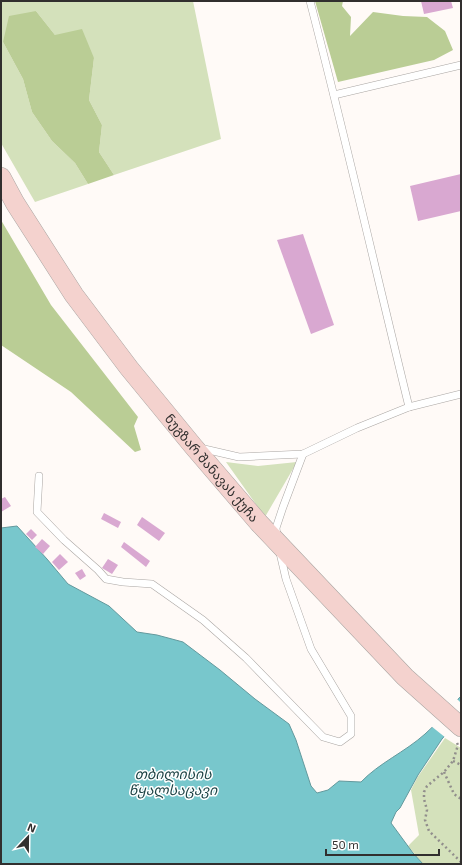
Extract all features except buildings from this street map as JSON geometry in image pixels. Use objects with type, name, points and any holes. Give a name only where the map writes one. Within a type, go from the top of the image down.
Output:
[{"type":"main road","name":"ნუგზარ შანავას ქუჩა","points":[[1,177],[15,203],[74,295],[129,368],[193,446],[278,543],[405,677],[433,703],[459,735]]},
{"type":"lane","points":[[310,1],[334,94],[409,407]]},
{"type":"lane","points":[[334,94],[461,65]]},
{"type":"lane","points":[[193,446],[239,458],[303,454],[357,428],[409,407],[461,394]]},
{"type":"lane","points":[[39,476],[37,512],[64,540],[106,579],[152,584],[203,620],[246,658],[323,737],[340,742],[350,734],[351,716],[311,649],[286,579],[276,528],[303,454]]},
{"type":"path","points":[[459,735],[458,745],[453,760],[444,772],[427,786],[424,792],[424,799],[427,810],[425,820],[429,831],[461,862]]},
{"type":"path","points":[[453,760],[461,765]]},
{"type":"path","points":[[444,772],[454,794],[461,799]]},
{"type":"green space","points":[[1,1],[193,1],[221,139],[114,175],[99,152],[102,125],[89,100],[94,58],[55,35],[36,11],[3,42],[23,79],[32,112],[52,141],[75,163],[88,184],[35,202],[1,143]]},
{"type":"green space","points":[[315,1],[343,1],[342,6],[351,17],[350,36],[373,12],[403,16],[427,17],[445,31],[453,50],[434,60],[338,82]]},
{"type":"green space","points":[[36,11],[55,35],[82,29],[94,58],[89,100],[102,125],[99,152],[114,175],[88,184],[75,163],[52,141],[32,112],[23,79],[3,42],[9,16]]},
{"type":"green space","points":[[1,220],[51,305],[138,417],[134,426],[141,450],[135,452],[71,392],[1,345]]},
{"type":"green space","points":[[226,462],[258,466],[297,462],[265,517]]},
{"type":"green space","points":[[445,738],[461,748],[461,864],[423,864],[408,846],[419,835],[411,790],[417,778]]},
{"type":"water","name":"თბილისის წყალსაცავი","points":[[17,526],[68,584],[109,606],[137,632],[157,635],[183,642],[289,724],[296,740],[311,786],[317,793],[328,790],[339,781],[361,782],[376,769],[425,734],[461,696],[461,717],[442,739],[418,775],[391,823],[423,864],[1,864],[1,528]]},
{"type":"pier","points":[[456,698],[461,703],[461,720],[446,738],[431,726]]}]
